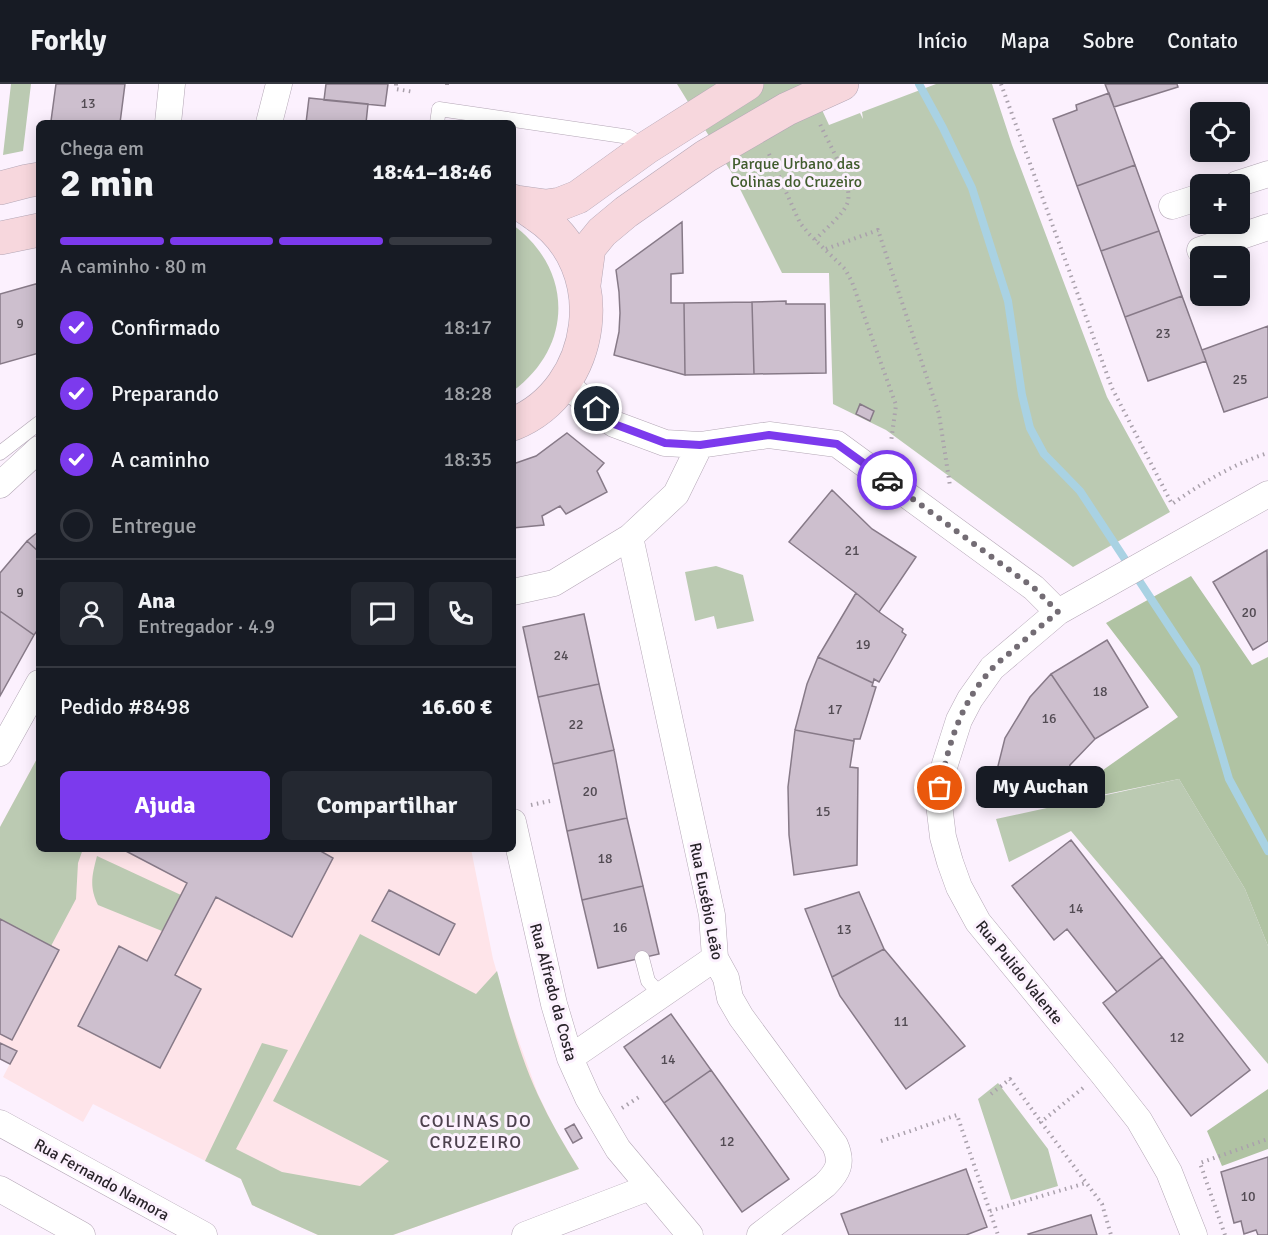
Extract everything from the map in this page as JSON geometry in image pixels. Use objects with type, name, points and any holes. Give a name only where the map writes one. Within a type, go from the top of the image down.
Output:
[{"type":"main road","points":[[516,201],[546,206],[560,204],[578,197],[646,148],[747,84]]},
{"type":"main road","points":[[516,423],[526,419],[552,399],[571,373],[583,344],[587,315],[584,285],[589,248],[602,232],[626,212],[706,156],[787,109],[842,84]]},
{"type":"main road","points":[[0,188],[36,179]]},
{"type":"main road","points":[[516,202],[545,221],[561,238],[574,257],[584,285]]},
{"type":"main road","points":[[0,238],[36,231]]},
{"type":"street","points":[[168,120],[172,84]]},
{"type":"street","points":[[270,120],[279,84]]},
{"type":"street","points":[[1250,180],[1268,174]]},
{"type":"street","points":[[1172,206],[1190,200]]},
{"type":"street","points":[[1211,246],[1268,226]]},
{"type":"street","points":[[564,383],[614,424],[665,443],[700,445],[769,435],[837,444],[1034,588],[1058,612]]},
{"type":"street","points":[[516,591],[554,583],[630,537],[676,494],[700,445]]},
{"type":"street","points":[[0,485],[36,452]]},
{"type":"street","name":"Rua Pulido Valente","points":[[1194,1235],[1169,1172],[1139,1120],[978,922],[959,887],[950,862],[940,820],[940,788],[959,720],[970,699],[992,668],[1058,612],[1268,494]]},
{"type":"street","name":"Rua Eusébio Leão","points":[[630,537],[712,915],[715,958],[726,978],[730,998],[741,1017],[835,1145],[839,1154],[839,1165],[834,1176],[760,1235]]},
{"type":"street","points":[[0,753],[36,688]]},
{"type":"street","name":"Rua Alfredo da Costa","points":[[516,835],[554,1005],[570,1058],[601,1122],[618,1149],[690,1235]]},
{"type":"street","points":[[570,1058],[715,958]]},
{"type":"street","name":"Rua Fernando Namora","points":[[0,1123],[204,1235]]},
{"type":"street","points":[[525,1235],[650,1187]]},
{"type":"street","points":[[0,1189],[82,1235]]},
{"type":"lane","points":[[437,120],[439,108],[629,137],[646,148]]},
{"type":"lane","points":[[0,453],[36,425]]},
{"type":"lane","points":[[642,958],[648,981],[661,995]]},
{"type":"path","points":[[396,84],[396,89],[414,92]]},
{"type":"path","points":[[1001,84],[1112,388],[1172,504],[1213,477],[1268,453]]},
{"type":"path","points":[[815,240],[843,211],[849,196],[847,183],[818,121]]},
{"type":"path","points":[[766,148],[800,223],[845,269],[852,282],[896,405],[891,442]]},
{"type":"path","points":[[826,249],[878,230],[939,414],[950,486]]},
{"type":"path","points":[[1041,1122],[1102,1073]]},
{"type":"path","points":[[991,1094],[1010,1079],[1101,1204],[1111,1235]]},
{"type":"path","points":[[881,1141],[957,1115],[998,1235]]},
{"type":"path","points":[[1225,1235],[1200,1163],[1268,1139]]},
{"type":"path","points":[[990,1211],[1086,1183]]},
{"type":"shaded area","points":[[36,761],[36,852],[472,852],[493,959],[510,1017],[538,1094],[579,1169],[393,1235],[318,1235],[252,1205],[241,1179],[93,1104],[83,1122],[3,1077],[16,1052],[0,1043],[0,827]]},
{"type":"green space","points":[[11,84],[31,84],[23,151],[3,155]]},
{"type":"green space","name":"Parque Urbano das Colinas do Cruzeiro","points":[[677,84],[810,84],[829,125],[860,113],[863,119],[862,112],[936,84],[992,84],[1012,145],[1107,397],[1170,512],[1073,567],[886,430],[833,404],[829,273],[782,273],[733,175]]},
{"type":"green space","points":[[516,228],[533,243],[547,263],[555,285],[558,308],[556,330],[547,352],[533,373],[516,388]]},
{"type":"green space","points":[[716,566],[743,575],[754,621],[717,629],[714,616],[695,621],[685,572]]},
{"type":"green space","points":[[1191,576],[1252,665],[1268,657],[1268,946],[1245,889],[1179,779],[1097,796],[1096,775],[1178,717],[1106,623]]},
{"type":"green space","points":[[36,761],[36,852],[82,852],[78,863],[76,899],[51,946],[0,920],[0,827]]},
{"type":"green space","points":[[1179,779],[1245,889],[1268,946],[1268,1064],[1071,831],[1009,862],[996,819]]},
{"type":"green space","points":[[97,856],[181,895],[162,931],[98,905],[92,881]]},
{"type":"green space","points":[[360,934],[476,994],[497,971],[515,1034],[532,1080],[552,1124],[579,1169],[393,1235],[318,1235],[252,1205],[241,1179],[205,1161],[262,1043],[288,1050],[236,1149],[282,1172],[360,1186],[389,1161],[273,1101]]},
{"type":"green space","points":[[998,1083],[1048,1149],[1058,1186],[1011,1200],[978,1099]]},
{"type":"green space","points":[[1268,1089],[1268,1149],[1222,1166],[1207,1131]]},
{"type":"building","points":[[56,84],[125,84],[120,120],[51,120]]},
{"type":"building","points":[[326,84],[388,84],[385,106],[324,100]]},
{"type":"building","points":[[1105,84],[1177,84],[1178,87],[1114,107]]},
{"type":"building","points":[[1109,93],[1135,165],[1077,186],[1053,119],[1077,110],[1076,105]]},
{"type":"building","points":[[309,98],[368,104],[366,120],[306,120]]},
{"type":"building","points":[[1135,165],[1159,231],[1101,251],[1077,186]]},
{"type":"building","points":[[682,222],[683,273],[671,274],[671,303],[684,303],[685,375],[614,355],[620,313],[616,270]]},
{"type":"building","points":[[1159,231],[1182,296],[1125,317],[1101,251]]},
{"type":"building","points":[[36,284],[36,354],[0,364],[0,294]]},
{"type":"building","points":[[1182,296],[1206,361],[1148,381],[1125,317]]},
{"type":"building","points":[[786,301],[786,304],[825,304],[826,373],[754,374],[752,302]]},
{"type":"building","points":[[752,302],[754,374],[685,375],[684,303]]},
{"type":"building","points":[[1268,326],[1268,397],[1224,412],[1202,350]]},
{"type":"building","points":[[860,404],[874,411],[870,421],[856,414]]},
{"type":"building","points":[[567,433],[604,463],[597,471],[607,492],[566,514],[560,506],[542,516],[544,525],[516,528],[516,463],[536,456]]},
{"type":"building","points":[[832,490],[872,529],[916,557],[879,612],[789,542]]},
{"type":"building","points":[[36,534],[36,549],[27,541]]},
{"type":"building","points":[[27,541],[36,549],[36,632],[34,635],[0,611],[0,573]]},
{"type":"building","points":[[1267,550],[1268,641],[1253,650],[1213,582]]},
{"type":"building","points":[[856,593],[903,629],[902,632],[906,635],[879,682],[874,679],[873,683],[818,657]]},
{"type":"building","points":[[0,611],[34,635],[0,696]]},
{"type":"building","points":[[584,614],[599,684],[538,697],[523,627]]},
{"type":"building","points":[[1107,640],[1148,707],[1095,739],[1051,674]]},
{"type":"building","points":[[818,657],[873,683],[872,686],[876,687],[860,739],[854,739],[854,741],[795,730],[807,684]]},
{"type":"building","points":[[1051,674],[1095,739],[1070,765],[1062,796],[990,798],[1005,738],[1030,697]]},
{"type":"building","points":[[599,684],[614,750],[553,764],[538,697]]},
{"type":"building","points":[[795,730],[854,741],[850,767],[858,768],[857,865],[794,875],[789,835],[788,787]]},
{"type":"building","points":[[614,750],[627,818],[567,831],[553,764]]},
{"type":"building","points":[[627,818],[643,886],[582,900],[567,831]]},
{"type":"building","points":[[1071,840],[1162,957],[1117,992],[1067,929],[1054,940],[1012,886]]},
{"type":"building","points":[[128,852],[322,852],[333,858],[292,937],[216,897],[175,975],[201,989],[160,1068],[78,1026],[119,946],[147,961],[187,883]]},
{"type":"building","points":[[643,886],[659,954],[598,968],[582,900]]},
{"type":"building","points":[[389,890],[455,924],[439,955],[372,921]]},
{"type":"building","points":[[859,892],[884,949],[832,977],[805,909]]},
{"type":"building","points":[[0,919],[59,950],[12,1040],[0,1034]]},
{"type":"building","points":[[884,949],[965,1046],[906,1089],[840,996],[832,977]]},
{"type":"building","points":[[1162,957],[1250,1070],[1191,1116],[1103,1003]]},
{"type":"building","points":[[671,1014],[711,1070],[664,1103],[624,1047]]},
{"type":"building","points":[[0,1043],[17,1051],[10,1064],[0,1059]]},
{"type":"building","points":[[711,1070],[789,1179],[742,1212],[664,1103]]},
{"type":"building","points":[[574,1124],[582,1138],[573,1143],[565,1129]]},
{"type":"building","points":[[1268,1157],[1268,1235],[1258,1235],[1256,1230],[1244,1234],[1241,1221],[1234,1223],[1221,1172]]},
{"type":"building","points":[[966,1169],[987,1227],[966,1235],[849,1235],[841,1214]]},
{"type":"building","points":[[1091,1215],[1097,1235],[1028,1234]]},
{"type":"waterway","points":[[919,84],[972,188],[1008,301],[1022,395],[1030,428],[1044,454],[1080,491],[1196,667],[1229,779],[1268,851]]},
{"type":"way so far","points":[[887,480],[1034,588],[1058,612],[992,668],[980,683],[959,720],[951,741],[940,788]]},
{"type":"place","name":"My Auchan","points":[[940,788]]},
{"type":"district","name":"COLINAS DO CRUZEIRO","points":[[476,1131]]},
{"type":"route","points":[[597,409],[614,424],[665,443],[700,445],[769,435],[837,444],[887,480]]}]
